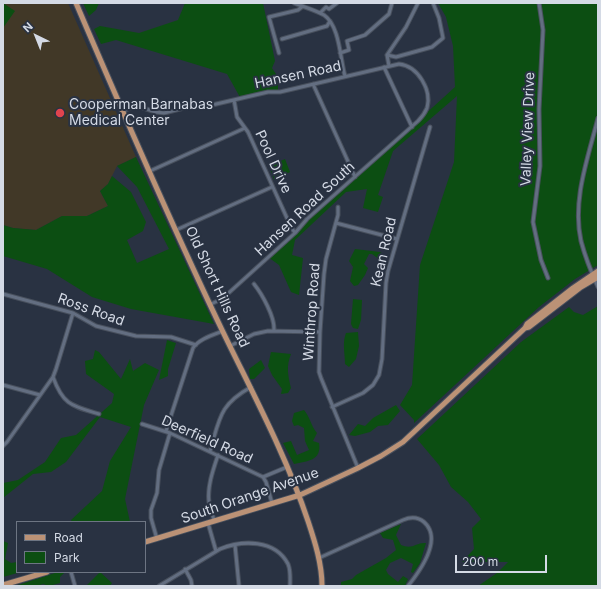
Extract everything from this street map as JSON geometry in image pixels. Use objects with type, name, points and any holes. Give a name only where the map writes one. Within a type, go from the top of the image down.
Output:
[{"type":"main road","name":"Old Short Hills Road","points":[[76,3],[122,111],[176,230],[230,346],[251,386],[300,495],[319,558],[322,586]]},
{"type":"main road","name":"South Orange Avenue","points":[[146,542],[300,495],[391,451],[403,442],[525,328],[529,327],[596,275]]},
{"type":"main road","points":[[3,585],[45,573]]},
{"type":"street","points":[[294,3],[320,13],[330,21],[336,32],[345,76]]},
{"type":"street","points":[[320,13],[326,7],[329,9],[337,3]]},
{"type":"street","points":[[340,53],[349,50],[347,41],[365,35],[389,14],[392,3]]},
{"type":"street","points":[[389,66],[387,56],[406,27],[418,3]]},
{"type":"street","points":[[387,56],[396,57],[432,48],[443,38],[439,18],[433,3]]},
{"type":"street","name":"Valley View Drive","points":[[539,3],[543,30],[539,110],[540,166],[533,222],[548,278]]},
{"type":"street","points":[[279,53],[270,17],[298,10],[303,6]]},
{"type":"street","points":[[282,38],[327,26],[330,21]]},
{"type":"street","name":"Hansen Road","points":[[122,111],[136,106],[164,113],[192,106],[212,105],[268,92],[280,92],[399,64],[411,67],[415,71],[425,87],[428,97],[427,108],[412,127]]},
{"type":"street","points":[[384,67],[412,127]]},
{"type":"street","points":[[313,84],[355,177]]},
{"type":"street","name":"Pool Drive","points":[[234,100],[237,117],[252,138],[272,187],[295,233]]},
{"type":"street","points":[[598,118],[580,192],[579,211],[582,242],[596,275],[598,287]]},
{"type":"street","name":"Hansen Road South","points":[[211,304],[222,299],[295,233],[307,219],[412,127]]},
{"type":"street","name":"Kean Road","points":[[332,407],[363,393],[373,386],[380,375],[386,283],[430,127]]},
{"type":"street","points":[[150,172],[245,128]]},
{"type":"street","points":[[176,230],[272,187]]},
{"type":"street","name":"Winthrop Road","points":[[338,207],[338,215],[325,269],[320,332],[319,372],[358,468]]},
{"type":"street","points":[[336,223],[398,239]]},
{"type":"street","points":[[254,284],[259,291],[272,319],[274,330]]},
{"type":"street","name":"Ross Road","points":[[3,294],[73,313],[96,326],[136,336],[171,337],[196,344]]},
{"type":"street","points":[[3,446],[53,377],[73,313]]},
{"type":"street","points":[[230,346],[257,333],[274,330],[320,332]]},
{"type":"street","points":[[166,431],[192,350],[196,344],[223,331]]},
{"type":"street","points":[[53,377],[64,400],[71,405],[99,414]]},
{"type":"street","points":[[3,385],[40,395]]},
{"type":"street","points":[[210,451],[224,409],[236,396],[251,386]]},
{"type":"street","name":"Deerfield Road","points":[[142,424],[166,431],[263,478],[266,482],[272,503]]},
{"type":"street","points":[[157,539],[151,518],[151,510],[157,493],[159,470],[170,433]]},
{"type":"street","points":[[214,521],[208,496],[212,472],[218,455]]},
{"type":"street","name":"Deerfield Road","points":[[263,478],[288,467]]},
{"type":"street","points":[[319,558],[403,520],[413,517],[418,518],[423,521],[429,529],[431,535],[429,550],[421,569],[408,586]]},
{"type":"street","points":[[208,523],[216,551]]},
{"type":"street","points":[[159,586],[216,551],[229,546],[252,543],[264,545],[274,550],[283,558],[288,565],[290,586]]},
{"type":"street","points":[[235,545],[239,586]]},
{"type":"street","points":[[185,569],[191,580],[192,586]]},
{"type":"street","points":[[71,573],[75,586]]},
{"type":"shaded area","name":"Cooperman Barnabas Medical Center","points":[[3,3],[68,3],[136,157],[117,166],[108,184],[100,191],[108,206],[87,216],[62,216],[36,230],[13,228],[3,225]]},
{"type":"green space","points":[[3,3],[15,11],[3,28]]},
{"type":"green space","points":[[83,3],[99,3],[96,10],[89,16]]},
{"type":"green space","points":[[185,3],[263,3],[275,61],[272,68],[278,77],[278,92],[241,99],[227,74],[116,40],[101,44],[94,29],[100,26],[139,33],[178,20]]},
{"type":"green space","points":[[438,3],[598,3],[598,265],[575,279],[539,307],[414,423],[414,420],[400,405],[412,385],[420,265],[454,162],[457,96],[393,151],[378,195],[383,197],[378,212],[363,208],[367,189],[346,192],[295,240],[292,255],[303,258],[299,295],[291,292],[279,265],[268,257],[455,87],[453,46],[446,17]]},
{"type":"green space","points":[[136,157],[214,324],[131,309],[92,297],[47,269],[3,256],[3,225],[13,228],[36,230],[62,216],[87,216],[108,206],[100,191],[108,184],[112,176],[131,192],[146,222],[143,231],[127,240],[137,263],[169,249],[137,187],[117,166]]},
{"type":"green space","points":[[285,159],[290,172],[274,180],[269,166]]},
{"type":"green space","points":[[355,249],[380,252],[385,255],[380,260],[372,254],[369,254],[364,264],[368,268],[365,275],[358,285],[354,286],[350,281],[353,267],[349,261]]},
{"type":"green space","points":[[353,299],[362,300],[361,320],[358,329],[353,328],[351,324]]},
{"type":"green space","points":[[598,306],[598,586],[478,586],[497,573],[508,562],[462,562],[474,549],[472,528],[481,519],[468,502],[451,487],[439,465],[417,439],[521,342],[569,307],[574,312],[583,315]]},
{"type":"green space","points":[[358,332],[359,346],[356,359],[349,367],[345,364],[344,344],[346,333]]},
{"type":"green space","points":[[167,340],[176,343],[168,369],[168,376],[159,380]]},
{"type":"green space","points":[[95,350],[99,352],[121,379],[130,359],[133,371],[145,363],[159,370],[144,405],[125,499],[130,521],[71,520],[102,491],[110,461],[131,427],[100,417],[66,462],[51,472],[33,474],[3,498],[3,483],[18,480],[45,462],[61,438],[76,435],[112,403],[114,394],[86,374],[85,361],[93,359]]},
{"type":"green space","points":[[271,352],[291,354],[288,363],[288,371],[291,388],[288,393],[281,394],[282,389],[272,375],[268,366]]},
{"type":"green space","points":[[261,360],[265,368],[254,379],[250,379],[249,369]]},
{"type":"green space","points":[[396,405],[400,411],[388,425],[378,426],[370,432],[355,436],[349,435],[358,424],[365,426],[373,418]]},
{"type":"green space","points":[[304,410],[317,433],[313,441],[319,443],[319,449],[316,457],[308,461],[294,464],[283,443],[291,441],[297,455],[309,450],[305,441],[304,428],[298,425],[294,426],[292,421],[294,413]]},
{"type":"green space","points":[[401,524],[396,535],[401,545],[409,547],[426,543],[420,563],[413,573],[411,572],[413,564],[401,558],[390,563],[386,570],[388,574],[398,582],[403,576],[408,579],[405,586],[341,585],[341,582],[352,579],[396,550],[393,540],[383,538],[380,533]]},
{"type":"green space","points":[[3,541],[8,543],[5,559],[11,563],[16,562],[16,573],[17,573],[3,577]]},
{"type":"green space","points":[[55,573],[64,573],[60,577],[60,583],[49,586],[43,584],[37,586],[15,586]]},
{"type":"green space","points":[[99,573],[101,573],[112,583],[110,586],[86,586]]},
{"type":"place","name":"Cooperman Barnabas Medical Center","points":[[60,113]]}]
